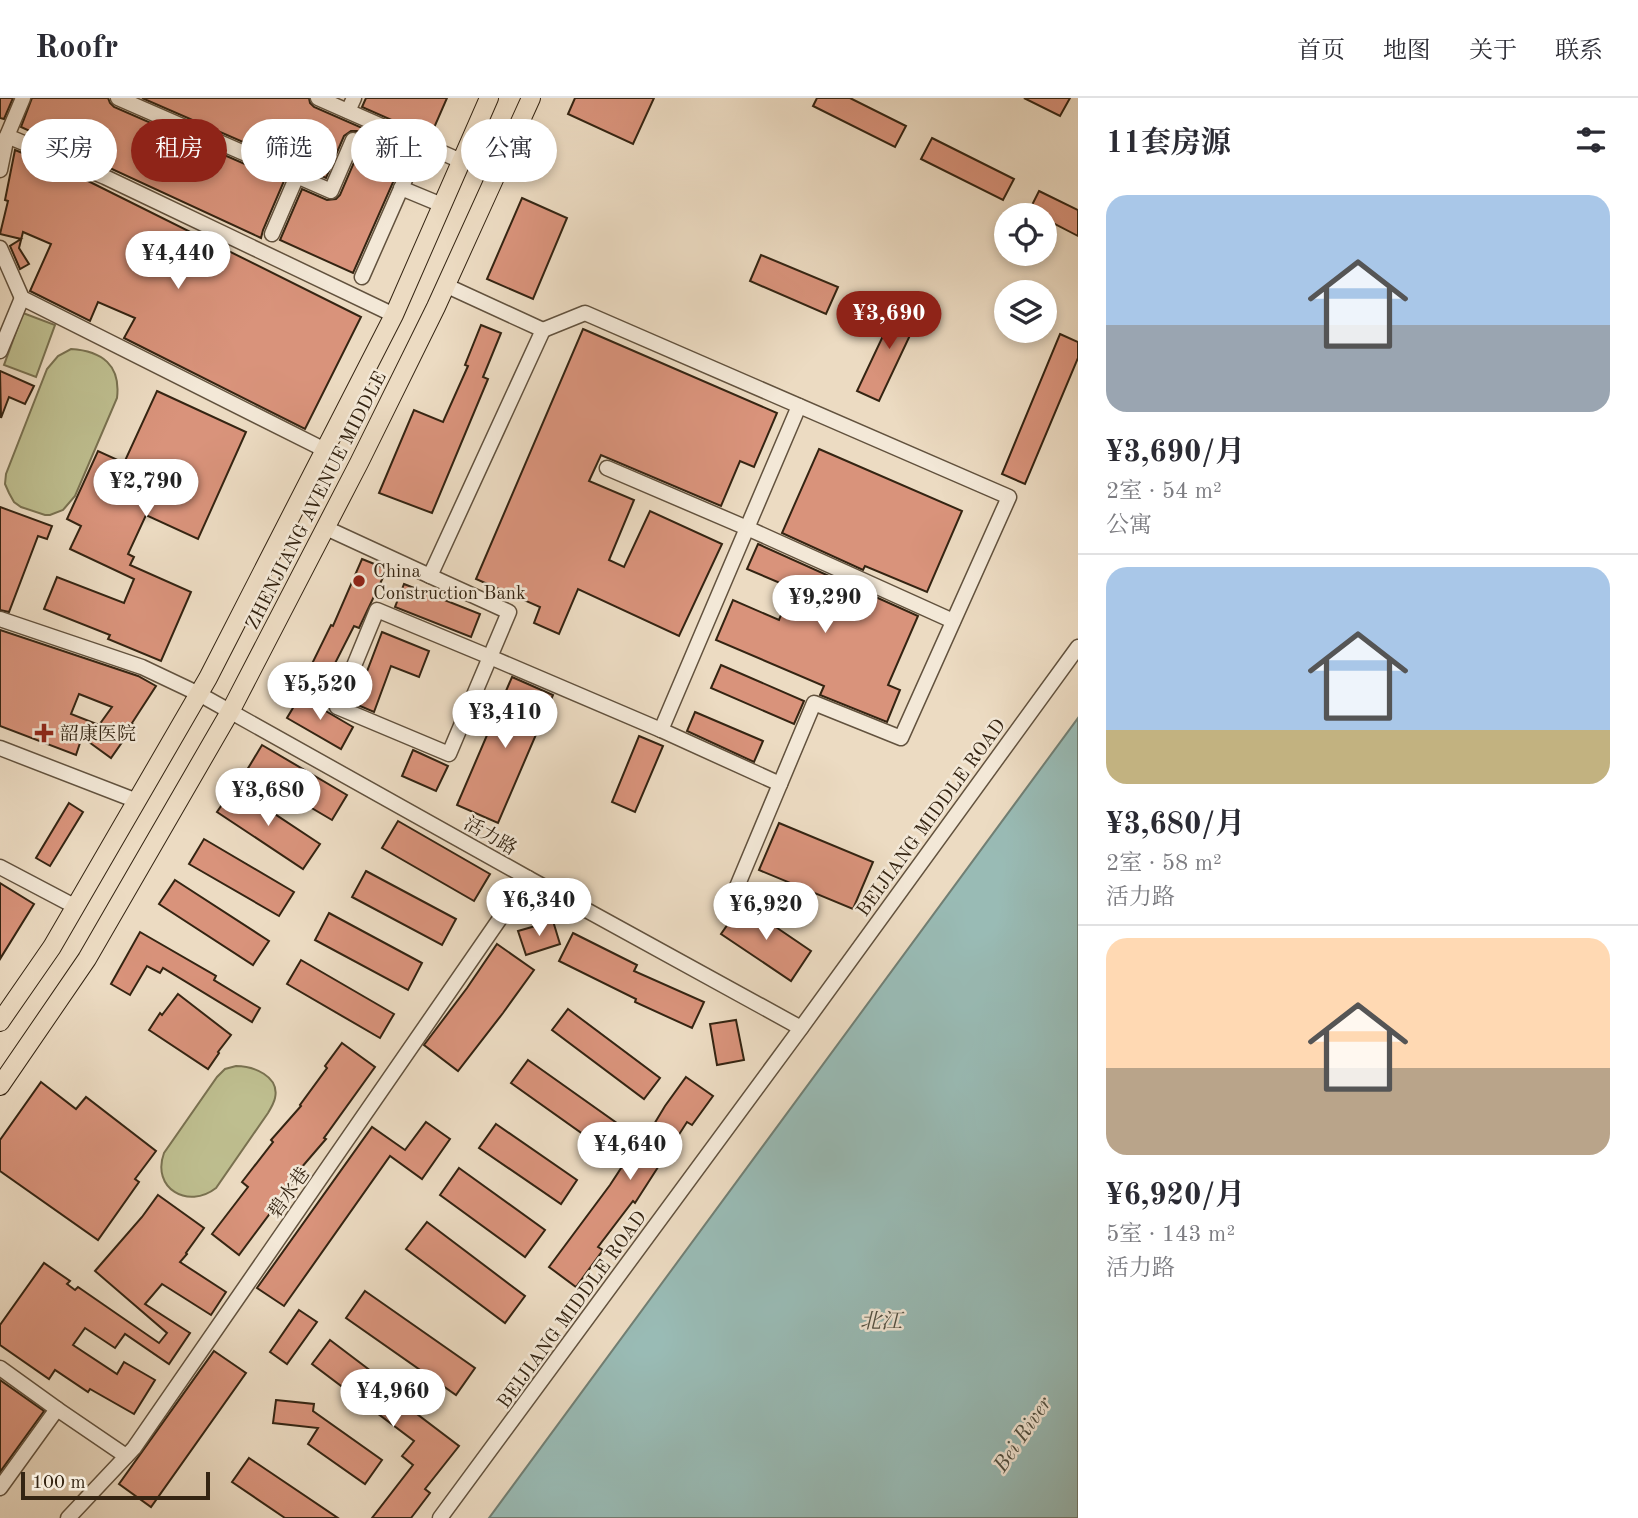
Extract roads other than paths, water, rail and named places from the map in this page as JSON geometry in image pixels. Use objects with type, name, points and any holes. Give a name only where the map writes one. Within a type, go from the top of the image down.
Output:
[{"type":"main road","name":"ZHENJIANG AVENUE MIDDLE","points":[[480,119],[489,98]]},
{"type":"main road","name":"ZHENJIANG AVENUE MIDDLE","points":[[0,1086],[88,959],[231,710],[359,463],[531,98]]},
{"type":"main road","name":"ZHENJIANG AVENUE MIDDLE","points":[[0,1022],[52,947],[199,694],[394,315],[461,161]]},
{"type":"street","points":[[0,170],[1,154],[23,98]]},
{"type":"street","points":[[118,98],[241,152]]},
{"type":"street","points":[[318,98],[351,105],[461,161]]},
{"type":"street","points":[[7,136],[105,177],[394,315]]},
{"type":"street","points":[[337,177],[353,140],[411,166],[362,277]]},
{"type":"street","points":[[272,234],[294,182]]},
{"type":"street","points":[[311,182],[331,191],[335,182]]},
{"type":"street","points":[[401,188],[442,205]]},
{"type":"street","points":[[0,248],[22,298],[325,450]]},
{"type":"street","points":[[445,285],[543,330]]},
{"type":"street","points":[[0,351],[22,298]]},
{"type":"street","points":[[430,576],[543,330],[585,313],[1009,497],[901,738],[814,703],[731,901]]},
{"type":"street","points":[[661,730],[799,406]]},
{"type":"street","points":[[607,468],[953,621]]},
{"type":"street","points":[[326,528],[509,612],[490,657],[449,754],[337,707],[377,610],[490,657],[661,730],[780,784]]},
{"type":"street","name":"活力路","points":[[0,619],[142,667],[231,710],[801,1028]]},
{"type":"street","name":"BEIJIANG MIDDLE ROAD","points":[[440,1518],[1078,647]]},
{"type":"street","points":[[0,748],[137,801]]},
{"type":"street","points":[[0,867],[76,907]]},
{"type":"street","name":"碧水巷","points":[[68,1518],[134,1448],[528,878]]},
{"type":"street","points":[[0,1368],[127,1456]]},
{"type":"street","points":[[0,1488],[57,1409]]},
{"type":"water","name":"北江","points":[[1078,718],[1078,1518],[489,1518]]},
{"type":"place","name":"China Construction Bank","points":[[359,581]]},
{"type":"place","name":"韶康医院","points":[[44,733]]},
{"type":"water label","name":"Bei River","points":[[1022,1434]]}]
